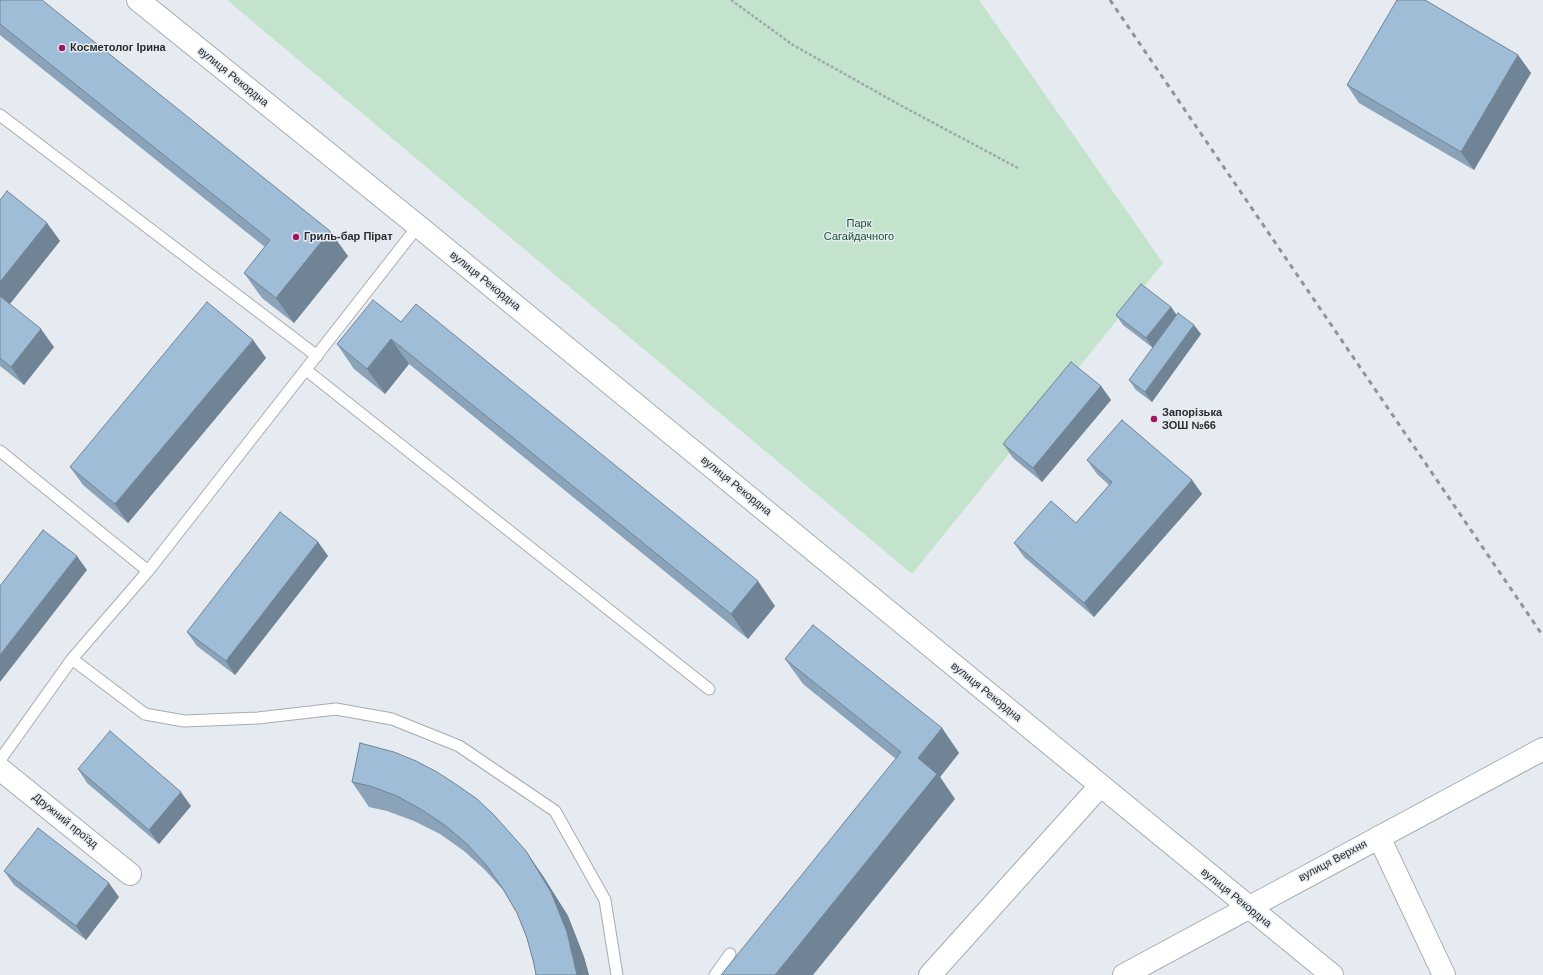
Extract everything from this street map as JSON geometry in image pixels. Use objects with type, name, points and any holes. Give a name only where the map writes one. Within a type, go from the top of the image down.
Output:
[{"type":"street","name":"вулиця Рекордна","points":[[138,0],[418,226],[1332,975]]},
{"type":"street","name":"вулиця Верхня","points":[[1124,975],[1543,749]]},
{"type":"street","name":"Дружний проїзд","points":[[0,769],[130,874]]},
{"type":"street","points":[[930,975],[1100,786]]},
{"type":"street","points":[[1378,837],[1444,975]]},
{"type":"lane","points":[[0,115],[317,356]]},
{"type":"lane","points":[[0,760],[72,659],[148,571],[418,226]]},
{"type":"lane","points":[[306,370],[709,689]]},
{"type":"lane","points":[[0,451],[148,571]]},
{"type":"lane","points":[[72,659],[145,714],[184,721],[258,718],[336,709],[392,719],[459,746],[555,811],[605,900],[617,975]]},
{"type":"lane","points":[[715,975],[730,954]]},
{"type":"path","points":[[731,0],[793,45],[900,106],[1018,168]]},
{"type":"green space","name":"Парк Сагайдачного","points":[[227,0],[979,0],[1163,263],[912,574]]},
{"type":"building","points":[[0,0],[42,0],[330,231],[276,298],[244,273],[270,240],[0,24]]},
{"type":"building","points":[[1397,0],[1425,0],[1518,55],[1461,152],[1347,85]]},
{"type":"building","points":[[7,191],[47,223],[0,282],[0,200]]},
{"type":"building","points":[[1141,284],[1171,307],[1146,338],[1116,315]]},
{"type":"building","points":[[0,296],[41,329],[11,367],[0,358]]},
{"type":"building","points":[[373,300],[401,322],[416,304],[758,581],[731,614],[391,339],[367,369],[337,344]]},
{"type":"building","points":[[207,302],[253,340],[115,504],[70,467]]},
{"type":"building","points":[[1178,313],[1194,325],[1145,392],[1129,380]]},
{"type":"building","points":[[1071,362],[1101,386],[1033,468],[1003,444]]},
{"type":"building","points":[[1122,420],[1192,480],[1084,603],[1014,543],[1051,501],[1076,523],[1112,482],[1087,460]]},
{"type":"building","points":[[280,512],[318,542],[226,661],[187,632]]},
{"type":"building","points":[[43,530],[77,556],[0,655],[0,586]]},
{"type":"building","points":[[813,625],[942,728],[918,758],[937,774],[775,975],[721,975],[901,752],[785,659]]},
{"type":"building","points":[[110,731],[181,792],[149,830],[78,769]]},
{"type":"building","points":[[360,743],[394,752],[437,772],[477,799],[494,815],[526,851],[551,892],[567,932],[577,975],[536,975],[527,938],[517,913],[503,889],[487,866],[468,845],[446,826],[397,796],[370,786],[352,782]]},
{"type":"building","points":[[38,828],[109,883],[76,926],[4,871]]},
{"type":"railway","points":[[1110,0],[1543,636]]},
{"type":"place","name":"Косметолог Ірина","points":[[62,48]]},
{"type":"place","name":"Гриль-бар Пірат","points":[[296,237]]},
{"type":"place","name":"Запорізька ЗОШ №66","points":[[1154,419]]}]
